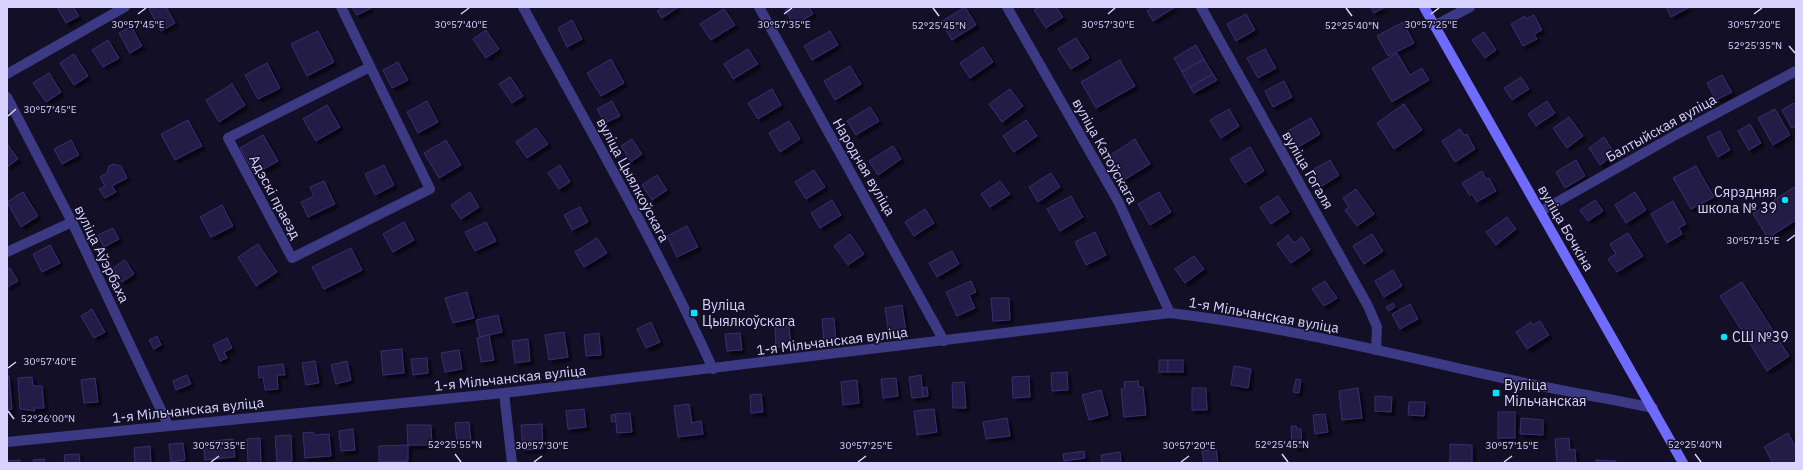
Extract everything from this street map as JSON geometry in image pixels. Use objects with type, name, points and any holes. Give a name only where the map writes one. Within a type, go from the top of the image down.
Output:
[{"type":"main road","name":"вуліца Бочкіна","points":[[1424,7],[1684,463]]},
{"type":"street","points":[[7,74],[126,7]]},
{"type":"street","name":"Адэскі праезд","points":[[341,7],[430,189],[292,258],[228,138],[370,67]]},
{"type":"street","name":"вуліца Цыялкоўскага","points":[[523,7],[689,316],[713,369]]},
{"type":"street","name":"Народная вуліца","points":[[759,7],[944,341]]},
{"type":"street","name":"вуліца Катоўскага","points":[[1007,7],[1118,201],[1170,313]]},
{"type":"street","name":"вуліца Гогаля","points":[[1201,7],[1368,306],[1377,327],[1376,350]]},
{"type":"street","points":[[1434,26],[1470,7]]},
{"type":"street","name":"Балтыйская вуліца","points":[[1541,211],[1679,133],[1796,71]]},
{"type":"street","name":"вуліца Аўэрбаха","points":[[7,97],[72,222],[168,425]]},
{"type":"street","points":[[7,252],[72,222]]},
{"type":"street","name":"1-я Мільчанская вуліца","points":[[7,442],[504,393],[1170,313],[1219,319],[1376,350],[1500,378],[1653,408]]},
{"type":"street","points":[[504,393],[512,463]]},
{"type":"building","points":[[57,7],[73,7],[79,16],[66,23]]},
{"type":"building","points":[[154,7],[166,7],[175,23],[161,31],[149,9]]},
{"type":"building","points":[[352,7],[370,7],[371,8],[357,15]]},
{"type":"building","points":[[664,7],[677,8],[662,18],[657,11]]},
{"type":"building","points":[[790,7],[809,7],[813,14],[794,25],[785,10]]},
{"type":"building","points":[[965,7],[976,25],[952,40],[941,22]]},
{"type":"building","points":[[1039,7],[1056,7],[1063,17],[1046,28],[1034,10]]},
{"type":"building","points":[[1154,7],[1175,7],[1153,21],[1147,11]]},
{"type":"building","points":[[1371,7],[1385,7],[1374,13]]},
{"type":"building","points":[[1666,7],[1690,7],[1671,17]]},
{"type":"building","points":[[724,9],[735,25],[711,40],[700,24]]},
{"type":"building","points":[[1246,14],[1255,30],[1236,41],[1227,24]]},
{"type":"building","points":[[1534,15],[1542,30],[1534,34],[1537,39],[1523,46],[1511,24],[1525,16],[1526,19]]},
{"type":"building","points":[[572,20],[582,39],[567,47],[558,28]]},
{"type":"building","points":[[1403,22],[1414,43],[1388,56],[1377,36]]},
{"type":"building","points":[[131,26],[142,46],[130,53],[119,33]]},
{"type":"building","points":[[486,30],[499,49],[486,58],[473,39]]},
{"type":"building","points":[[318,31],[334,62],[307,76],[291,44]]},
{"type":"building","points":[[830,31],[838,45],[812,60],[804,46]]},
{"type":"building","points":[[1484,32],[1496,50],[1485,58],[1472,40]]},
{"type":"building","points":[[1076,38],[1089,58],[1071,69],[1058,49]]},
{"type":"building","points":[[108,40],[119,58],[103,67],[92,50]]},
{"type":"building","points":[[1196,45],[1204,59],[1182,72],[1174,58]]},
{"type":"building","points":[[983,47],[993,62],[970,78],[960,63]]},
{"type":"building","points":[[748,49],[758,64],[733,79],[724,64]]},
{"type":"building","points":[[1265,49],[1276,68],[1258,78],[1247,58]]},
{"type":"building","points":[[1397,53],[1410,75],[1422,68],[1429,80],[1392,102],[1372,68]]},
{"type":"building","points":[[74,54],[88,76],[74,85],[60,63]]},
{"type":"building","points":[[611,59],[624,83],[601,96],[587,73]]},
{"type":"building","points":[[1204,59],[1213,74],[1190,87],[1182,72]]},
{"type":"building","points":[[1120,60],[1135,86],[1096,108],[1081,82]]},
{"type":"building","points":[[398,62],[408,80],[392,88],[383,70]]},
{"type":"building","points":[[267,63],[280,88],[258,99],[245,75]]},
{"type":"building","points":[[850,66],[861,84],[835,100],[824,81]]},
{"type":"building","points":[[49,73],[61,92],[46,102],[33,83]]},
{"type":"building","points":[[1213,74],[1217,80],[1194,93],[1190,87]]},
{"type":"building","points":[[1722,75],[1732,92],[1716,100],[1707,83]]},
{"type":"building","points":[[510,77],[523,96],[512,103],[499,84]]},
{"type":"building","points":[[1521,77],[1529,89],[1512,100],[1504,88]]},
{"type":"building","points":[[1284,81],[1292,97],[1273,107],[1265,91]]},
{"type":"building","points":[[232,84],[245,105],[219,122],[206,100]]},
{"type":"building","points":[[772,89],[781,105],[758,119],[748,103]]},
{"type":"building","points":[[1010,89],[1023,106],[1002,122],[989,104]]},
{"type":"building","points":[[427,101],[438,122],[418,133],[407,112]]},
{"type":"building","points":[[612,101],[620,116],[605,123],[597,109]]},
{"type":"building","points":[[1547,101],[1555,113],[1536,126],[1528,114]]},
{"type":"building","points":[[1794,103],[1796,106],[1796,126],[1792,128],[1782,110]]},
{"type":"building","points":[[1404,104],[1422,130],[1394,149],[1377,123]]},
{"type":"building","points":[[327,105],[340,127],[316,141],[303,119]]},
{"type":"building","points":[[870,107],[879,121],[856,135],[847,121]]},
{"type":"building","points":[[1229,109],[1239,126],[1221,138],[1210,120]]},
{"type":"building","points":[[1775,109],[1790,135],[1773,145],[1758,118]]},
{"type":"building","points":[[1569,117],[1583,136],[1567,148],[1553,128]]},
{"type":"building","points":[[1311,118],[1320,134],[1295,149],[1286,132]]},
{"type":"building","points":[[188,120],[202,146],[175,160],[161,134]]},
{"type":"building","points":[[1026,120],[1037,136],[1014,152],[1003,136]]},
{"type":"building","points":[[789,121],[800,139],[780,152],[769,133]]},
{"type":"building","points":[[1750,124],[1761,143],[1749,150],[1738,131]]},
{"type":"building","points":[[536,128],[548,144],[527,158],[516,142]]},
{"type":"building","points":[[1460,129],[1464,135],[1467,134],[1475,149],[1455,162],[1442,141]]},
{"type":"building","points":[[1720,131],[1730,150],[1718,157],[1707,137]]},
{"type":"building","points":[[263,135],[278,161],[255,174],[240,148]]},
{"type":"building","points":[[1604,137],[1615,154],[1600,165],[1589,148]]},
{"type":"building","points":[[632,139],[642,154],[631,162],[621,146]]},
{"type":"building","points":[[1135,139],[1150,164],[1124,180],[1109,156]]},
{"type":"building","points":[[71,140],[79,155],[62,164],[54,149]]},
{"type":"building","points":[[446,140],[461,165],[439,178],[424,153]]},
{"type":"building","points":[[8,145],[18,159],[7,167],[7,146]]},
{"type":"building","points":[[893,146],[901,159],[878,175],[869,161]]},
{"type":"building","points":[[1250,147],[1264,171],[1245,183],[1230,159]]},
{"type":"building","points":[[1330,160],[1339,175],[1319,188],[1309,172]]},
{"type":"building","points":[[1576,160],[1585,176],[1565,188],[1556,172]]},
{"type":"building","points":[[114,164],[121,166],[127,178],[112,186],[116,192],[105,198],[99,189],[105,186],[100,177],[107,173],[109,166]]},
{"type":"building","points":[[384,165],[394,185],[375,195],[365,174]]},
{"type":"building","points":[[560,165],[570,182],[559,189],[548,173]]},
{"type":"building","points":[[1696,166],[1714,197],[1691,209],[1673,178]]},
{"type":"building","points":[[814,170],[825,187],[806,199],[795,182]]},
{"type":"building","points":[[1482,171],[1486,179],[1489,178],[1496,191],[1477,202],[1472,194],[1470,196],[1462,183]]},
{"type":"building","points":[[1051,173],[1060,187],[1038,202],[1029,187]]},
{"type":"building","points":[[657,175],[667,190],[652,200],[642,185]]},
{"type":"building","points":[[324,181],[335,204],[308,217],[301,202],[314,196],[310,187]]},
{"type":"building","points":[[1000,181],[1010,194],[990,207],[981,194]]},
{"type":"building","name":"Сярэдняя школа № 39","points":[[1796,186],[1796,220],[1768,238],[1753,214]]},
{"type":"building","points":[[1356,189],[1374,214],[1357,226],[1345,210],[1349,207],[1343,198]]},
{"type":"building","points":[[23,192],[38,216],[21,227],[7,202]]},
{"type":"building","points":[[470,192],[479,207],[461,219],[451,205]]},
{"type":"building","points":[[1159,192],[1171,212],[1150,225],[1138,204]]},
{"type":"building","points":[[1635,192],[1646,210],[1626,223],[1615,205]]},
{"type":"building","points":[[1071,196],[1083,217],[1060,231],[1047,209]]},
{"type":"building","points":[[1278,196],[1289,212],[1271,224],[1260,207]]},
{"type":"building","points":[[832,200],[841,215],[820,228],[811,213]]},
{"type":"building","points":[[1595,200],[1603,211],[1588,221],[1580,210]]},
{"type":"building","points":[[1673,201],[1686,224],[1679,228],[1682,234],[1667,243],[1651,214]]},
{"type":"building","points":[[222,205],[233,226],[211,237],[200,217]]},
{"type":"building","points":[[580,207],[588,222],[572,230],[564,215]]},
{"type":"building","points":[[925,209],[934,223],[914,236],[905,222]]},
{"type":"building","points":[[1507,217],[1516,229],[1496,245],[1486,232]]},
{"type":"building","points":[[404,222],[414,240],[393,252],[383,234]]},
{"type":"building","points":[[486,222],[496,241],[475,251],[465,232]]},
{"type":"building","points":[[687,226],[698,247],[677,257],[667,236]]},
{"type":"building","points":[[113,228],[119,239],[104,247],[98,235]]},
{"type":"building","points":[[1095,232],[1106,255],[1086,265],[1075,242]]},
{"type":"building","points":[[1628,233],[1643,256],[1617,272],[1608,259],[1616,254],[1610,244]]},
{"type":"building","points":[[850,234],[864,254],[848,265],[834,246]]},
{"type":"building","points":[[1372,234],[1383,251],[1364,264],[1353,246]]},
{"type":"building","points":[[1288,235],[1294,243],[1302,237],[1310,250],[1291,263],[1277,244]]},
{"type":"building","points":[[597,238],[607,253],[584,267],[575,252]]},
{"type":"building","points":[[258,244],[277,272],[256,286],[238,257]]},
{"type":"building","points":[[50,245],[60,263],[42,272],[33,254]]},
{"type":"building","points":[[351,248],[362,270],[324,289],[312,267]]},
{"type":"building","points":[[952,251],[959,264],[937,277],[929,263]]},
{"type":"building","points":[[1194,256],[1204,269],[1185,283],[1175,269]]},
{"type":"building","points":[[125,260],[134,274],[122,282],[113,268]]},
{"type":"building","points":[[10,268],[18,281],[7,287],[7,269]]},
{"type":"building","points":[[1393,270],[1402,286],[1384,297],[1375,281]]},
{"type":"building","points":[[971,281],[976,292],[969,295],[975,308],[957,316],[946,292]]},
{"type":"building","points":[[1325,281],[1337,298],[1324,306],[1312,289]]},
{"type":"building","points":[[1742,282],[1789,356],[1767,371],[1720,296]]},
{"type":"building","points":[[467,292],[474,318],[453,323],[445,298]]},
{"type":"building","points":[[991,298],[1009,298],[1010,320],[993,321]]},
{"type":"building","points":[[1393,303],[1395,307],[1389,311],[1386,307]]},
{"type":"building","points":[[1410,304],[1418,319],[1400,329],[1392,314]]},
{"type":"building","points":[[902,305],[906,332],[889,335],[885,308]]},
{"type":"building","points":[[92,309],[105,332],[94,338],[81,316]]},
{"type":"building","points":[[498,315],[502,332],[480,337],[476,320]]},
{"type":"building","points":[[834,318],[836,341],[824,342],[822,319]]},
{"type":"building","points":[[1540,321],[1549,335],[1527,349],[1516,332],[1531,322],[1533,325]]},
{"type":"building","points":[[651,322],[660,342],[646,348],[637,329]]},
{"type":"building","points":[[789,325],[791,346],[776,347],[775,326]]},
{"type":"building","points":[[564,332],[568,357],[549,360],[545,335]]},
{"type":"building","points":[[599,333],[601,355],[586,356],[584,335]]},
{"type":"building","points":[[740,333],[742,350],[727,351],[725,334]]},
{"type":"building","points":[[489,335],[494,360],[481,362],[477,338]]},
{"type":"building","points":[[157,336],[161,345],[154,349],[149,340]]},
{"type":"building","points":[[227,338],[232,348],[224,352],[227,358],[220,361],[213,345]]},
{"type":"building","points":[[528,339],[530,361],[515,363],[512,341]]},
{"type":"building","points":[[402,349],[404,373],[383,375],[381,351]]},
{"type":"building","points":[[459,350],[462,369],[445,372],[441,353]]},
{"type":"building","points":[[427,358],[428,373],[413,375],[411,359]]},
{"type":"building","points":[[1159,360],[1168,360],[1168,372],[1159,372]]},
{"type":"building","points":[[1168,360],[1183,360],[1183,372],[1168,372]]},
{"type":"building","points":[[315,361],[319,383],[306,385],[302,363]]},
{"type":"building","points":[[347,361],[351,380],[336,384],[331,365]]},
{"type":"building","points":[[283,364],[285,375],[277,375],[278,389],[265,390],[263,377],[259,378],[258,367]]},
{"type":"building","points":[[1234,366],[1251,369],[1248,388],[1231,385]]},
{"type":"building","points":[[1067,372],[1068,390],[1052,391],[1051,373]]},
{"type":"building","points":[[187,375],[191,384],[176,390],[173,381]]},
{"type":"building","points":[[921,375],[923,397],[912,398],[909,377]]},
{"type":"building","points":[[7,376],[9,376],[12,409],[7,410]]},
{"type":"building","points":[[1029,376],[1030,397],[1013,398],[1012,377]]},
{"type":"building","points":[[32,377],[33,386],[42,386],[44,408],[34,408],[35,411],[20,409],[18,378]]},
{"type":"building","points":[[95,378],[98,402],[84,403],[81,380]]},
{"type":"building","points":[[896,378],[898,396],[883,398],[881,379]]},
{"type":"building","points":[[1296,379],[1301,380],[1299,393],[1293,392]]},
{"type":"building","points":[[857,380],[859,403],[843,405],[841,382]]},
{"type":"building","points":[[1138,381],[1139,387],[1143,387],[1146,415],[1124,417],[1121,389],[1125,389],[1124,382]]},
{"type":"building","points":[[964,382],[966,408],[953,408],[952,383]]},
{"type":"building","points":[[927,387],[928,396],[923,397],[922,388]]},
{"type":"building","points":[[1192,388],[1206,388],[1207,410],[1192,410]]},
{"type":"building","points":[[1358,388],[1362,418],[1342,420],[1339,391]]},
{"type":"building","points":[[1101,390],[1108,415],[1089,420],[1082,395]]},
{"type":"building","points":[[761,394],[763,412],[751,413],[750,395]]},
{"type":"building","points":[[1375,396],[1392,397],[1391,412],[1375,411]]},
{"type":"building","points":[[1409,402],[1425,402],[1424,416],[1408,415]]},
{"type":"building","points":[[689,404],[692,423],[701,421],[703,434],[678,437],[674,406]]},
{"type":"building","points":[[584,409],[586,427],[568,429],[566,411]]},
{"type":"building","points":[[934,409],[937,432],[917,435],[914,411]]},
{"type":"building","points":[[1498,412],[1515,412],[1515,438],[1498,438]]},
{"type":"building","points":[[630,413],[632,432],[617,433],[615,414]]},
{"type":"building","points":[[615,414],[616,421],[612,422],[611,415]]},
{"type":"building","points":[[1325,414],[1328,432],[1315,434],[1313,415]]},
{"type":"building","points":[[1007,418],[1010,436],[986,439],[983,422]]},
{"type":"building","points":[[1521,418],[1543,420],[1543,435],[1520,434]]},
{"type":"building","points":[[469,422],[471,442],[457,443],[455,423]]},
{"type":"building","points":[[542,424],[543,449],[523,450],[521,425]]},
{"type":"building","points":[[407,425],[431,425],[432,445],[408,445]]},
{"type":"building","points":[[1291,426],[1296,426],[1297,429],[1301,429],[1302,447],[1292,447]]},
{"type":"building","points":[[353,429],[355,450],[341,451],[339,431]]},
{"type":"building","points":[[313,432],[314,435],[329,434],[331,456],[305,458],[303,433]]},
{"type":"building","points":[[1788,433],[1796,448],[1796,463],[1773,463],[1764,447]]},
{"type":"building","points":[[291,435],[292,461],[277,462],[275,436]]},
{"type":"building","points":[[260,438],[261,463],[248,463],[247,439]]},
{"type":"building","points":[[1569,438],[1570,450],[1575,449],[1576,463],[1557,463],[1555,439]]},
{"type":"building","points":[[233,439],[235,457],[205,460],[203,442]]},
{"type":"building","points":[[183,443],[185,460],[171,462],[169,444]]},
{"type":"building","points":[[1450,444],[1472,445],[1472,463],[1450,463]]},
{"type":"building","points":[[408,445],[408,461],[379,462],[379,446]]},
{"type":"building","points":[[150,446],[151,463],[135,463],[134,448]]},
{"type":"building","points":[[1216,449],[1218,463],[1204,463],[1202,451]]},
{"type":"building","points":[[1084,451],[1085,458],[1064,461],[1063,454]]},
{"type":"building","points":[[1120,452],[1121,463],[1102,463],[1101,455]]},
{"type":"building","points":[[79,454],[80,463],[65,463],[64,455]]},
{"type":"building","points":[[44,459],[45,463],[34,463],[33,460]]},
{"type":"building","points":[[20,460],[20,463],[7,463],[7,461]]},
{"type":"building","points":[[1596,460],[1616,461],[1616,463],[1596,463]]},
{"type":"place","name":"Сярэдняя школа № 39","points":[[1785,200]]},
{"type":"place","name":"Вуліца Цыялкоўскага","points":[[694,313]]},
{"type":"place","name":"СШ №39","points":[[1724,337]]},
{"type":"place","name":"Вуліца Мільчанская","points":[[1496,393]]}]
